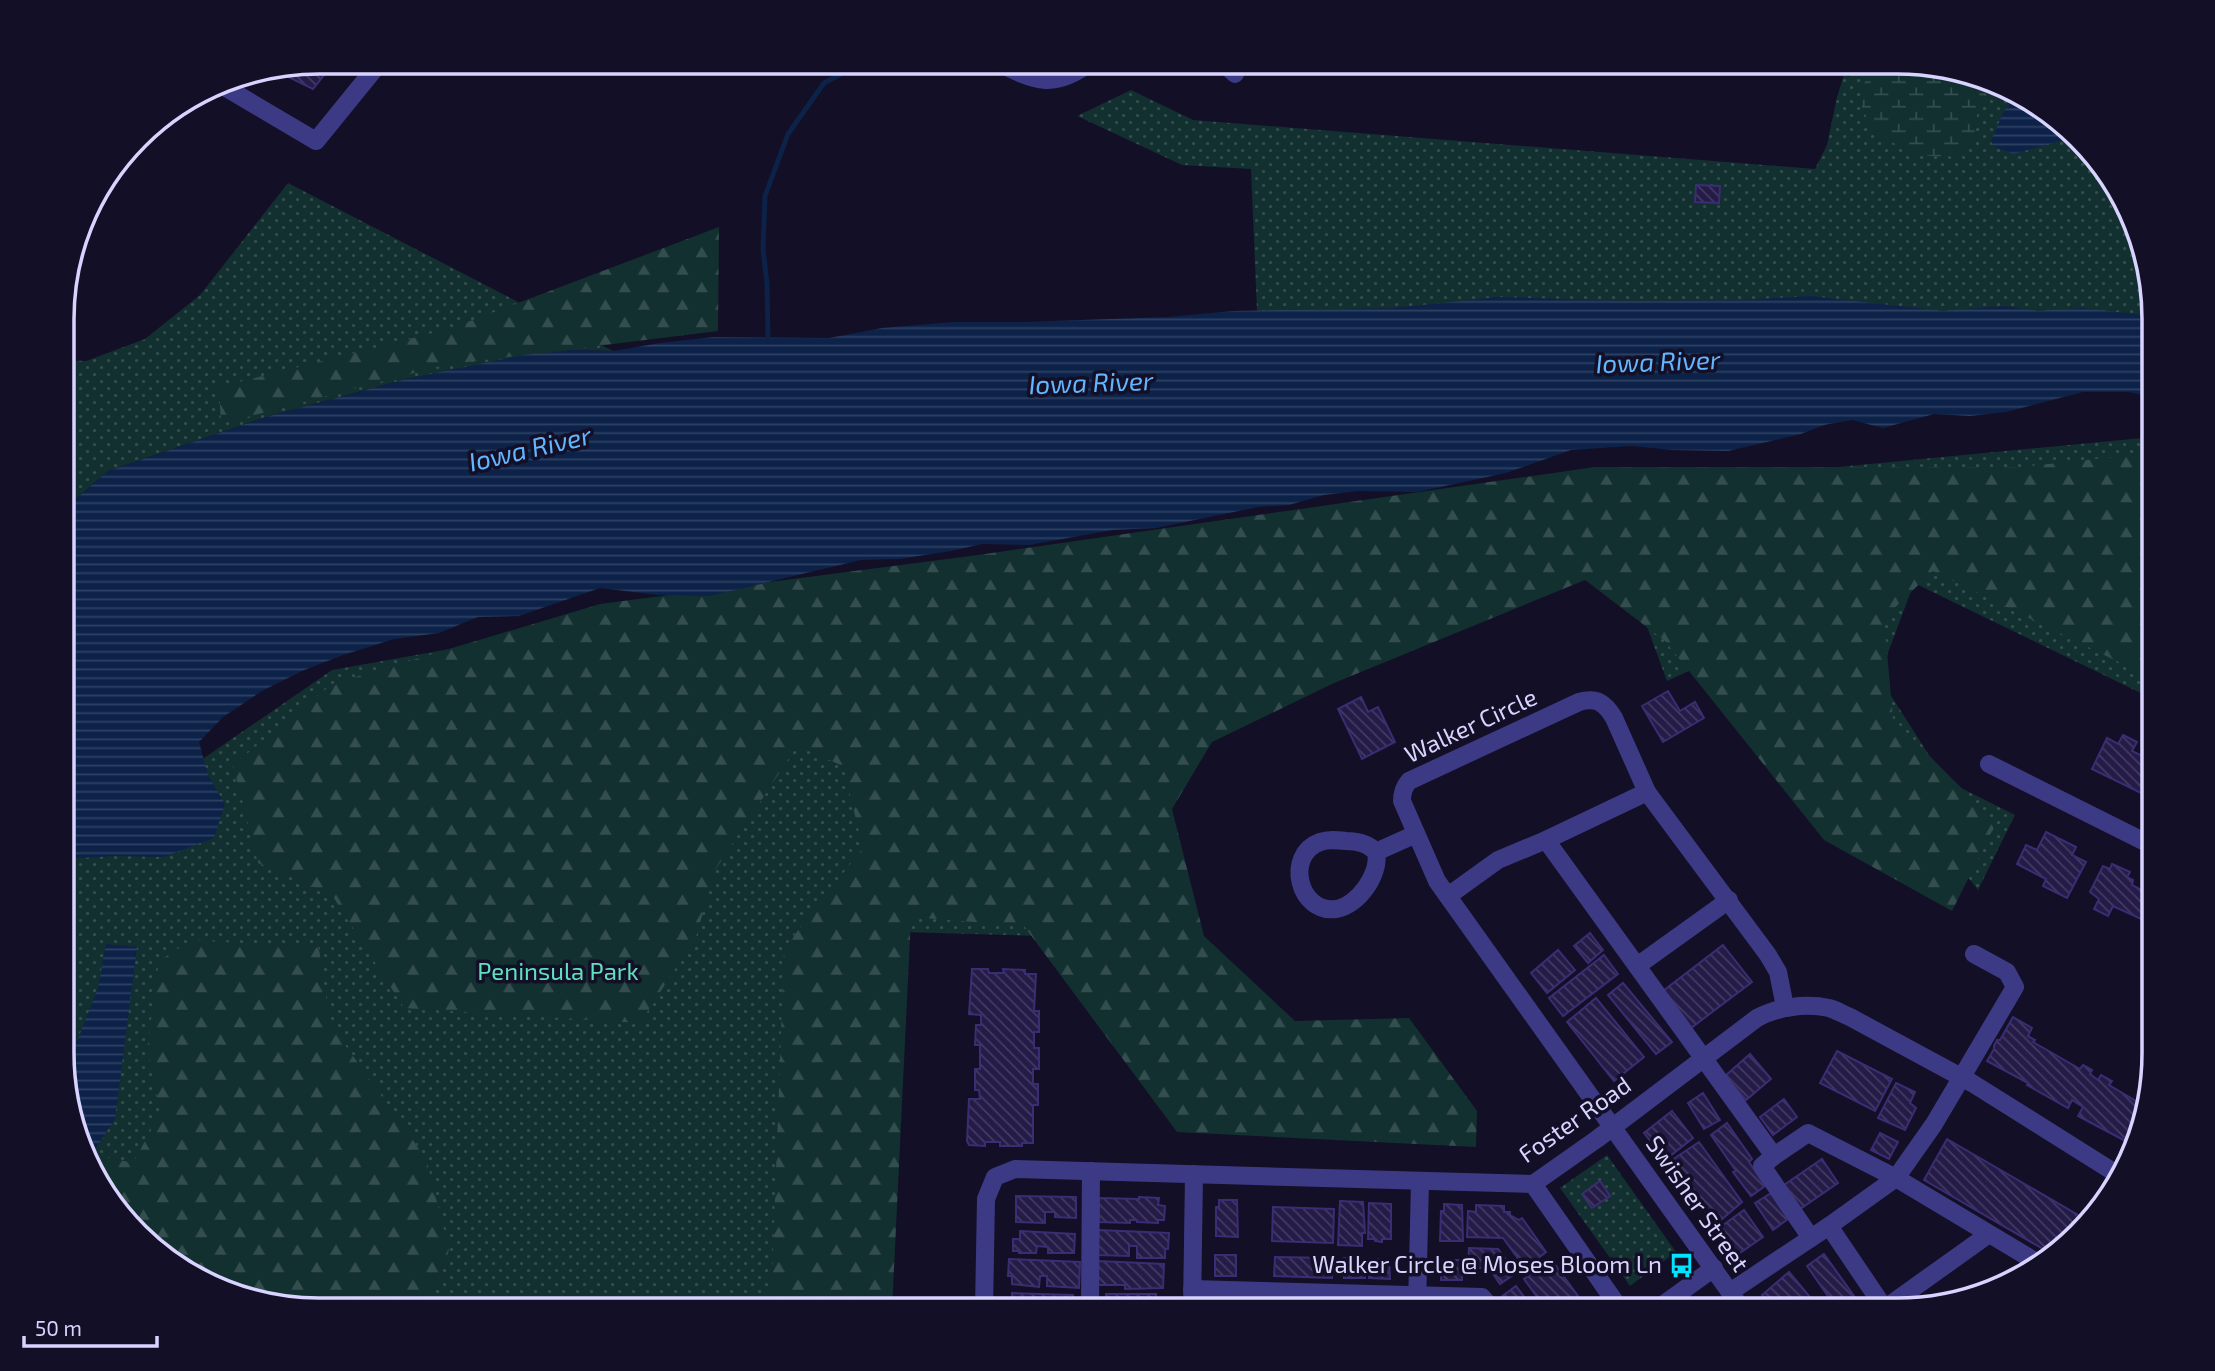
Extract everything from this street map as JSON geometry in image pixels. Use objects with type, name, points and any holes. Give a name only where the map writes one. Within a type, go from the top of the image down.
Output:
[{"type":"street","points":[[230,90],[316,141],[370,74]]},
{"type":"street","points":[[1019,74],[1041,80],[1065,78],[1071,74]]},
{"type":"street","name":"Walker Circle","points":[[1613,1126],[1437,881],[1402,801],[1402,792],[1409,781],[1579,702],[1591,699],[1600,702],[1614,718],[1647,792],[1769,955],[1778,972],[1784,1007]]},
{"type":"street","points":[[1989,764],[2141,840]]},
{"type":"street","points":[[1448,896],[1498,860],[1647,792]]},
{"type":"street","points":[[1376,852],[1416,834]]},
{"type":"street","points":[[1331,840],[1356,841],[1376,852],[1376,867],[1363,891],[1352,902],[1335,909],[1326,908],[1318,906],[1305,894],[1298,869],[1311,846],[1331,840]]},
{"type":"street","points":[[1546,840],[1774,1156]]},
{"type":"street","points":[[1637,966],[1729,900]]},
{"type":"street","points":[[1730,1292],[1896,1178],[1934,1124],[2015,987],[2007,972],[1974,954]]},
{"type":"street","name":"Foster Road","points":[[984,1298],[986,1199],[995,1177],[1015,1169],[1533,1184],[1757,1018],[1784,1007],[1829,1008],[1850,1017],[1962,1077],[2111,1170]]},
{"type":"street","name":"Swisher Street","points":[[1613,1126],[1734,1297]]},
{"type":"street","points":[[1811,1238],[1762,1166],[1808,1133],[1896,1178],[2030,1258]]},
{"type":"street","points":[[1090,1298],[1091,1171]]},
{"type":"street","points":[[1192,1297],[1194,1174]]},
{"type":"street","points":[[1417,1297],[1420,1181]]},
{"type":"street","points":[[1533,1184],[1612,1297]]},
{"type":"street","points":[[1829,1226],[1876,1297]]},
{"type":"street","points":[[1901,1297],[1989,1234]]},
{"type":"street","points":[[1673,1297],[1714,1268]]},
{"type":"street","points":[[1192,1289],[1270,1297]]},
{"type":"green space","points":[[1850,74],[1897,74],[1960,82],[2019,106],[2046,124],[2081,157],[2116,210],[2129,240],[2137,271],[2141,324],[1257,311],[1251,169],[1182,165],[1077,116],[1131,90],[1193,120],[1815,169],[1827,145],[1844,75],[1849,77]]},
{"type":"green space","points":[[1869,74],[1929,76],[1987,91],[1978,108],[1973,143],[1963,155],[1939,156],[1915,153],[1893,142],[1882,135],[1866,117],[1861,96]]},
{"type":"green space","points":[[288,183],[613,351],[572,350],[406,379],[266,417],[108,471],[74,501],[74,360],[86,361],[145,339],[200,295]]},
{"type":"green space","points":[[719,227],[718,331],[444,365],[221,424],[219,387],[449,329]]},
{"type":"green space","name":"Peninsula Park","points":[[2141,438],[2141,693],[1914,583],[1879,677],[1945,780],[2015,815],[1978,890],[1772,633],[1667,681],[1614,537],[1151,733],[1119,938],[901,932],[885,1298],[318,1298],[286,1295],[225,1279],[182,1256],[157,1237],[134,1214],[106,1175],[82,1116],[76,1085],[74,847],[332,670],[645,614],[1335,515]]},
{"type":"green space","name":"Peninsula Park","points":[[2141,454],[2141,673],[1933,571],[1884,618],[1893,719],[1996,823],[1952,911],[1824,840],[1665,641],[1585,580],[1334,683],[1212,742],[1172,809],[1204,936],[1295,1021],[1409,1018],[1477,1111],[1476,1147],[1177,1132],[1024,926],[911,917],[893,1298],[771,1298],[784,948],[863,848],[843,766],[797,746],[715,870],[696,937],[640,1023],[404,1008],[332,895],[258,863],[233,765],[332,684],[600,604],[978,555],[1595,467],[2019,467]]},
{"type":"green space","points":[[191,940],[319,948],[330,1024],[426,1158],[449,1250],[432,1298],[318,1298],[255,1289],[196,1265],[157,1237],[134,1214],[115,1189],[99,1160],[101,1156],[133,1163],[161,1112],[147,1050],[159,961]]},
{"type":"green space","points":[[1607,1155],[1676,1252],[1630,1286],[1560,1188]]},
{"type":"water","points":[[2011,102],[2046,124],[2064,140],[2013,154],[1993,146],[1991,141]]},
{"type":"water","name":"Iowa River","points":[[1811,296],[1943,311],[2004,306],[2038,311],[2081,308],[2141,315],[2141,395],[2083,392],[2006,412],[1970,416],[1934,414],[1883,428],[1852,420],[1728,451],[1631,446],[1571,450],[1506,473],[1417,492],[1358,491],[1324,495],[1289,505],[1258,507],[1156,528],[1113,530],[1029,545],[982,544],[899,559],[861,560],[710,596],[658,595],[600,588],[519,616],[478,617],[439,633],[394,639],[302,671],[262,691],[223,717],[199,742],[208,775],[225,804],[214,838],[164,857],[74,858],[74,501],[108,471],[266,417],[406,379],[523,355],[572,350],[613,351],[713,337],[829,338],[882,328],[953,322],[1024,322],[1168,317],[1233,311],[1394,308],[1498,297],[1628,301]]},
{"type":"water","points":[[106,944],[137,947],[115,1119],[94,1151],[82,1116],[76,1085],[74,1041],[77,1041],[98,988]]},
{"type":"building","points":[[325,74],[313,89],[286,76]]},
{"type":"building","points":[[1696,185],[1720,186],[1719,203],[1695,202]]},
{"type":"building","points":[[1668,691],[1680,711],[1695,702],[1704,718],[1663,742],[1642,706]]},
{"type":"building","points":[[1361,697],[1368,712],[1378,707],[1395,742],[1362,759],[1338,709]]},
{"type":"building","points":[[2123,735],[2137,742],[2132,751],[2141,756],[2141,793],[2092,769],[2107,738],[2118,744]]},
{"type":"building","points":[[2046,832],[2076,847],[2072,855],[2086,862],[2067,898],[2043,886],[2046,879],[2017,864],[2026,845],[2037,850]]},
{"type":"building","points":[[2112,864],[2130,872],[2127,877],[2133,880],[2132,885],[2141,890],[2141,919],[2113,906],[2108,916],[2094,909],[2099,899],[2090,892],[2103,866],[2110,869]]},
{"type":"building","points":[[1590,933],[1603,950],[1588,963],[1574,946]]},
{"type":"building","points":[[1723,945],[1752,982],[1691,1028],[1663,991]]},
{"type":"building","points":[[1558,950],[1575,970],[1547,993],[1531,973]]},
{"type":"building","points":[[1604,955],[1618,974],[1563,1016],[1549,998]]},
{"type":"building","points":[[972,969],[988,969],[989,973],[1004,973],[1003,969],[1025,970],[1025,974],[1036,974],[1034,1011],[1039,1011],[1039,1032],[1034,1032],[1034,1048],[1039,1048],[1039,1069],[1033,1069],[1033,1084],[1038,1084],[1038,1105],[1033,1105],[1033,1143],[1000,1146],[1000,1142],[985,1142],[985,1146],[969,1145],[967,1141],[969,1099],[980,1099],[979,1090],[975,1090],[975,1069],[980,1069],[980,1045],[975,1045],[976,1025],[981,1025],[981,1015],[969,1014]]},
{"type":"building","points":[[1623,983],[1672,1042],[1656,1054],[1608,995]]},
{"type":"building","points":[[1596,998],[1644,1057],[1614,1081],[1567,1022]]},
{"type":"building","points":[[2013,1017],[2032,1028],[2028,1036],[2035,1040],[2033,1042],[2080,1069],[2083,1065],[2092,1070],[2090,1074],[2098,1080],[2101,1075],[2112,1081],[2109,1085],[2136,1101],[2125,1141],[2078,1116],[2083,1107],[2072,1100],[2068,1108],[1987,1061],[1997,1040],[2000,1040]]},
{"type":"building","points":[[1837,1051],[1892,1079],[1875,1111],[1820,1083]]},
{"type":"building","points":[[1750,1054],[1771,1079],[1746,1100],[1725,1076]]},
{"type":"building","points":[[1896,1083],[1915,1092],[1910,1103],[1916,1108],[1905,1130],[1878,1118]]},
{"type":"building","points":[[1703,1093],[1720,1120],[1704,1129],[1688,1103]]},
{"type":"building","points":[[1784,1099],[1797,1117],[1773,1135],[1760,1117]]},
{"type":"building","points":[[1672,1111],[1693,1138],[1665,1160],[1644,1133]]},
{"type":"building","points":[[1727,1123],[1752,1159],[1749,1162],[1765,1186],[1751,1196],[1711,1135]]},
{"type":"building","points":[[1880,1133],[1898,1142],[1889,1159],[1871,1150]]},
{"type":"building","points":[[1947,1139],[2079,1216],[2043,1249],[1924,1180]]},
{"type":"building","points":[[1699,1142],[1742,1202],[1715,1225],[1669,1162]]},
{"type":"building","points":[[1822,1159],[1838,1183],[1800,1209],[1784,1185]]},
{"type":"building","points":[[1600,1181],[1610,1196],[1592,1208],[1582,1194]]},
{"type":"building","points":[[1771,1193],[1788,1219],[1773,1230],[1755,1203]]},
{"type":"building","points":[[1016,1196],[1076,1197],[1076,1218],[1055,1217],[1055,1212],[1045,1212],[1045,1223],[1016,1222]]},
{"type":"building","points":[[1099,1198],[1159,1198],[1158,1205],[1165,1206],[1164,1220],[1158,1220],[1158,1223],[1137,1220],[1130,1220],[1130,1223],[1099,1222]]},
{"type":"building","points":[[1219,1200],[1237,1200],[1238,1237],[1216,1236],[1216,1207],[1219,1207]]},
{"type":"building","points":[[1340,1201],[1363,1202],[1365,1233],[1362,1233],[1362,1246],[1338,1245]]},
{"type":"building","points":[[1369,1203],[1391,1204],[1391,1239],[1382,1239],[1382,1242],[1368,1239]]},
{"type":"building","points":[[1444,1204],[1462,1205],[1463,1241],[1440,1241],[1441,1211],[1444,1211]]},
{"type":"building","points":[[1476,1205],[1504,1206],[1504,1212],[1510,1212],[1510,1215],[1519,1220],[1522,1218],[1546,1252],[1525,1268],[1503,1238],[1467,1237],[1468,1211],[1476,1212]]},
{"type":"building","points":[[1273,1207],[1334,1209],[1333,1243],[1272,1241]]},
{"type":"building","points":[[1744,1210],[1763,1237],[1734,1257],[1715,1231]]},
{"type":"building","points":[[1098,1230],[1169,1233],[1165,1258],[1137,1258],[1137,1246],[1129,1246],[1129,1256],[1097,1255]]},
{"type":"building","points":[[1020,1231],[1075,1234],[1074,1253],[1048,1253],[1048,1247],[1037,1246],[1036,1253],[1013,1251],[1013,1239],[1020,1239]]},
{"type":"building","points":[[1469,1248],[1498,1249],[1516,1273],[1500,1284],[1489,1268],[1468,1268]]},
{"type":"building","points":[[1824,1254],[1855,1297],[1829,1297],[1807,1266]]},
{"type":"building","points":[[1215,1255],[1236,1255],[1236,1276],[1215,1276]]},
{"type":"building","points":[[1275,1257],[1333,1258],[1332,1278],[1274,1276]]},
{"type":"building","points":[[1344,1258],[1365,1259],[1365,1278],[1344,1278]]},
{"type":"building","points":[[1009,1259],[1080,1262],[1079,1288],[1047,1286],[1047,1276],[1040,1276],[1039,1287],[1012,1284],[1012,1276],[1008,1276]]},
{"type":"building","points":[[1369,1259],[1389,1259],[1390,1279],[1369,1278]]},
{"type":"building","points":[[1551,1259],[1578,1296],[1537,1297],[1524,1279]]},
{"type":"building","points":[[1441,1260],[1461,1260],[1462,1280],[1441,1280]]},
{"type":"building","points":[[1098,1261],[1164,1264],[1163,1288],[1125,1289],[1125,1285],[1097,1285]]},
{"type":"building","points":[[1789,1272],[1810,1297],[1764,1297],[1762,1295]]},
{"type":"building","points":[[1516,1286],[1524,1297],[1501,1297]]},
{"type":"building","points":[[1012,1293],[1073,1295],[1073,1298],[1012,1298]]},
{"type":"building","points":[[1106,1294],[1156,1294],[1156,1297],[1106,1298]]},
{"type":"waterway","points":[[768,338],[763,249],[765,196],[788,134],[824,83],[841,74]]},
{"type":"place","name":"Walker Circle @ Moses Bloom Ln","points":[[1682,1265]]}]
